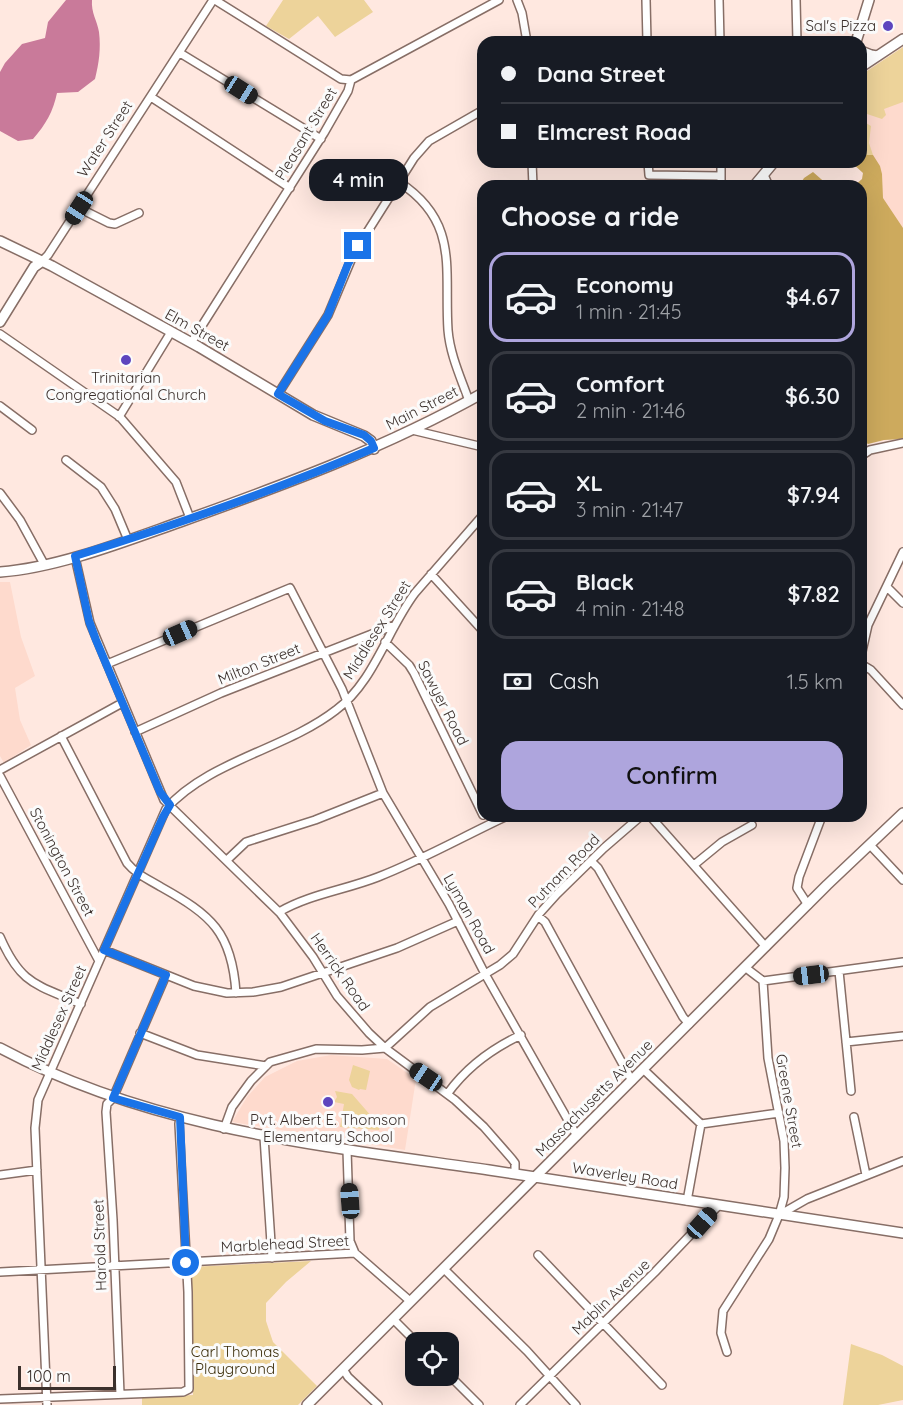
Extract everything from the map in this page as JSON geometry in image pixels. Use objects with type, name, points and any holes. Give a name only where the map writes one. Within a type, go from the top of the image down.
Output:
[{"type":"main road","points":[[858,36],[869,0]]},
{"type":"main road","points":[[867,63],[903,39]]},
{"type":"main road","points":[[867,54],[878,56]]},
{"type":"main road","points":[[759,180],[769,168]]},
{"type":"main road","name":"Elm Street","points":[[0,241],[191,343],[325,421],[364,435],[371,441],[374,448]]},
{"type":"main road","name":"Water Street","points":[[0,322],[34,267],[41,262]]},
{"type":"main road","name":"Main Street","points":[[0,572],[75,556],[190,519],[328,468],[412,430],[477,396]]},
{"type":"main road","name":"Massachusetts Avenue","points":[[307,1405],[766,946],[903,813]]},
{"type":"main road","name":"Waverley Road","points":[[0,1048],[113,1098],[224,1129],[347,1150],[903,1233]]},
{"type":"street","name":"Water Street","points":[[41,262],[48,255],[214,0]]},
{"type":"street","points":[[214,0],[341,80],[351,80]]},
{"type":"street","name":"Pleasant Street","points":[[191,343],[321,138],[348,91],[351,80],[499,0]]},
{"type":"street","points":[[517,0],[526,36]]},
{"type":"street","points":[[646,0],[647,36]]},
{"type":"street","points":[[719,0],[720,36]]},
{"type":"street","points":[[796,0],[797,36]]},
{"type":"street","points":[[180,53],[321,138]]},
{"type":"street","points":[[151,97],[290,188]]},
{"type":"street","points":[[278,394],[328,315],[354,253],[414,158],[429,141],[477,113]]},
{"type":"street","points":[[648,168],[649,175],[721,176]]},
{"type":"street","points":[[721,168],[721,180]]},
{"type":"street","points":[[764,175],[766,180]]},
{"type":"street","points":[[399,182],[426,204],[441,231],[446,257],[450,341],[470,400]]},
{"type":"street","points":[[79,208],[115,225],[139,213]]},
{"type":"street","points":[[120,417],[171,332]]},
{"type":"street","points":[[0,334],[120,417],[176,482],[190,519]]},
{"type":"street","points":[[0,406],[32,430]]},
{"type":"street","points":[[412,430],[477,446]]},
{"type":"street","points":[[867,452],[903,443]]},
{"type":"street","points":[[66,460],[100,487],[115,509],[128,540]]},
{"type":"street","points":[[0,493],[20,520],[44,564]]},
{"type":"street","name":"Middlesex Street","points":[[47,1401],[37,1170],[38,1097],[170,805],[208,778],[312,726],[338,709],[363,681],[406,605],[430,574],[477,522]]},
{"type":"street","points":[[867,620],[887,587],[903,552]]},
{"type":"street","name":"Herrick Road","points":[[75,556],[90,623],[160,792],[170,805],[279,912],[303,943],[347,1009],[385,1048],[448,1093],[485,1128],[515,1163],[515,1174]]},
{"type":"street","points":[[430,574],[477,623]]},
{"type":"street","points":[[887,587],[903,603]]},
{"type":"street","name":"Lyman Road","points":[[107,664],[290,588],[346,701],[383,794],[458,921],[485,974],[577,1136]]},
{"type":"street","name":"Milton Street","points":[[135,732],[221,693],[395,625]]},
{"type":"street","name":"Sawyer Road","points":[[385,642],[409,665],[414,673],[477,804]]},
{"type":"street","points":[[867,668],[903,705]]},
{"type":"street","points":[[0,770],[122,703]]},
{"type":"street","points":[[61,736],[127,863],[137,874],[193,905],[222,934],[227,945],[236,993]]},
{"type":"street","name":"Stonington Street","points":[[0,776],[99,961]]},
{"type":"street","points":[[227,860],[246,842],[315,820],[383,794]]},
{"type":"street","points":[[279,912],[314,896],[376,878],[494,822]]},
{"type":"street","name":"Putnam Road","points":[[385,1048],[430,1007],[500,965],[513,954],[538,916],[568,882],[634,822]]},
{"type":"street","points":[[655,822],[766,946]]},
{"type":"street","points":[[808,905],[797,888],[820,822]]},
{"type":"street","points":[[694,865],[722,842],[752,825]]},
{"type":"street","points":[[870,845],[903,880]]},
{"type":"street","points":[[591,861],[598,868],[689,1024]]},
{"type":"street","points":[[538,916],[545,922],[632,1082]]},
{"type":"street","points":[[104,950],[194,987],[236,993],[273,989],[404,946],[458,921]]},
{"type":"street","points":[[0,937],[15,966],[24,977],[43,988],[81,1004]]},
{"type":"street","points":[[746,968],[763,981],[903,962]]},
{"type":"street","points":[[839,971],[851,1091]]},
{"type":"street","name":"Harold Street","points":[[120,1394],[111,1169],[106,1112],[107,1104],[113,1098],[166,975]]},
{"type":"street","name":"Greene Street","points":[[727,1352],[721,1333],[723,1311],[760,1256],[779,1215],[784,1197],[786,1168],[779,1113],[767,1052],[763,981]]},
{"type":"street","points":[[140,1033],[197,1055],[266,1066]]},
{"type":"street","points":[[448,1093],[456,1082],[482,1058],[521,1035]]},
{"type":"street","points":[[846,1042],[903,1036]]},
{"type":"street","points":[[224,1129],[232,1107],[270,1062],[316,1049],[385,1048]]},
{"type":"street","points":[[644,1070],[700,1124]]},
{"type":"street","points":[[700,1124],[779,1113]]},
{"type":"street","points":[[0,1399],[47,1401],[120,1394],[183,1392],[189,1389],[180,1117]]},
{"type":"street","points":[[854,1117],[866,1175]]},
{"type":"street","points":[[687,1201],[700,1124]]},
{"type":"street","points":[[264,1137],[273,1258]]},
{"type":"street","points":[[347,1150],[350,1241],[355,1252]]},
{"type":"street","points":[[779,1215],[807,1199],[903,1161]]},
{"type":"street","points":[[0,1175],[37,1170]]},
{"type":"street","name":"Mablin Avenue","points":[[520,1405],[655,1272],[718,1206]]},
{"type":"street","name":"Marblehead Street","points":[[0,1272],[355,1252],[410,1301]]},
{"type":"street","points":[[538,1255],[662,1384]]},
{"type":"street","points":[[444,1269],[527,1351],[576,1405]]},
{"type":"street","points":[[393,1319],[406,1332]]},
{"type":"street","points":[[344,1369],[348,1377],[378,1405]]},
{"type":"street","points":[[459,1385],[478,1405]]},
{"type":"shaded area","points":[[66,0],[92,0],[92,9],[100,38],[95,79],[78,92],[57,93],[51,112],[38,133],[33,139],[18,141],[0,131],[0,72],[22,44],[45,38],[48,22]]},
{"type":"shaded area","points":[[903,52],[903,406],[867,285],[866,180],[873,171],[867,166],[867,77]]},
{"type":"shaded area","points":[[867,155],[873,155],[882,174],[883,198],[903,228],[903,439],[868,444],[867,180],[861,180],[863,173],[858,168],[867,168]]},
{"type":"shaded area","points":[[813,172],[822,180],[803,180]]},
{"type":"shaded area","points":[[0,582],[10,582],[21,637],[35,676],[15,688],[20,720],[31,745],[4,763],[0,756]]},
{"type":"shaded area","name":"Pvt. Albert E. Thomson Elementary School","points":[[331,1055],[387,1059],[416,1079],[405,1150],[232,1122],[247,1097],[265,1077],[297,1061]]},
{"type":"green space","points":[[283,0],[364,0],[373,12],[335,37],[318,16],[289,39],[266,26]]},
{"type":"green space","points":[[903,47],[903,102],[884,109],[886,115],[882,119],[867,114],[867,71]]},
{"type":"green space","points":[[867,124],[871,126],[869,143],[873,155],[867,155]]},
{"type":"green space","points":[[353,1065],[370,1071],[366,1090],[352,1087],[349,1080]]},
{"type":"green space","points":[[335,1091],[352,1094],[372,1117],[381,1121],[379,1130],[340,1127],[344,1104],[334,1102],[337,1097]]},
{"type":"green space","name":"Carl Thomas Playground","points":[[311,1261],[266,1303],[266,1321],[273,1342],[317,1386],[298,1405],[142,1405],[142,1397],[193,1395],[190,1267]]},
{"type":"green space","points":[[851,1344],[882,1355],[903,1366],[903,1400],[878,1405],[843,1405]]},
{"type":"place","name":"Sal's Pizza","points":[[888,26]]},
{"type":"place","name":"Trinitarian Congregational Church","points":[[126,360]]},
{"type":"place","name":"Pvt. Albert E. Thomson Elementary School","points":[[328,1102]]},
{"type":"route","points":[[186,1263],[180,1117],[113,1098],[166,975],[104,950],[166,809],[170,805],[160,792],[96,640],[89,621],[75,556],[190,519],[328,468],[374,448],[371,441],[364,435],[325,421],[278,394],[328,315],[348,264],[358,246]]}]
